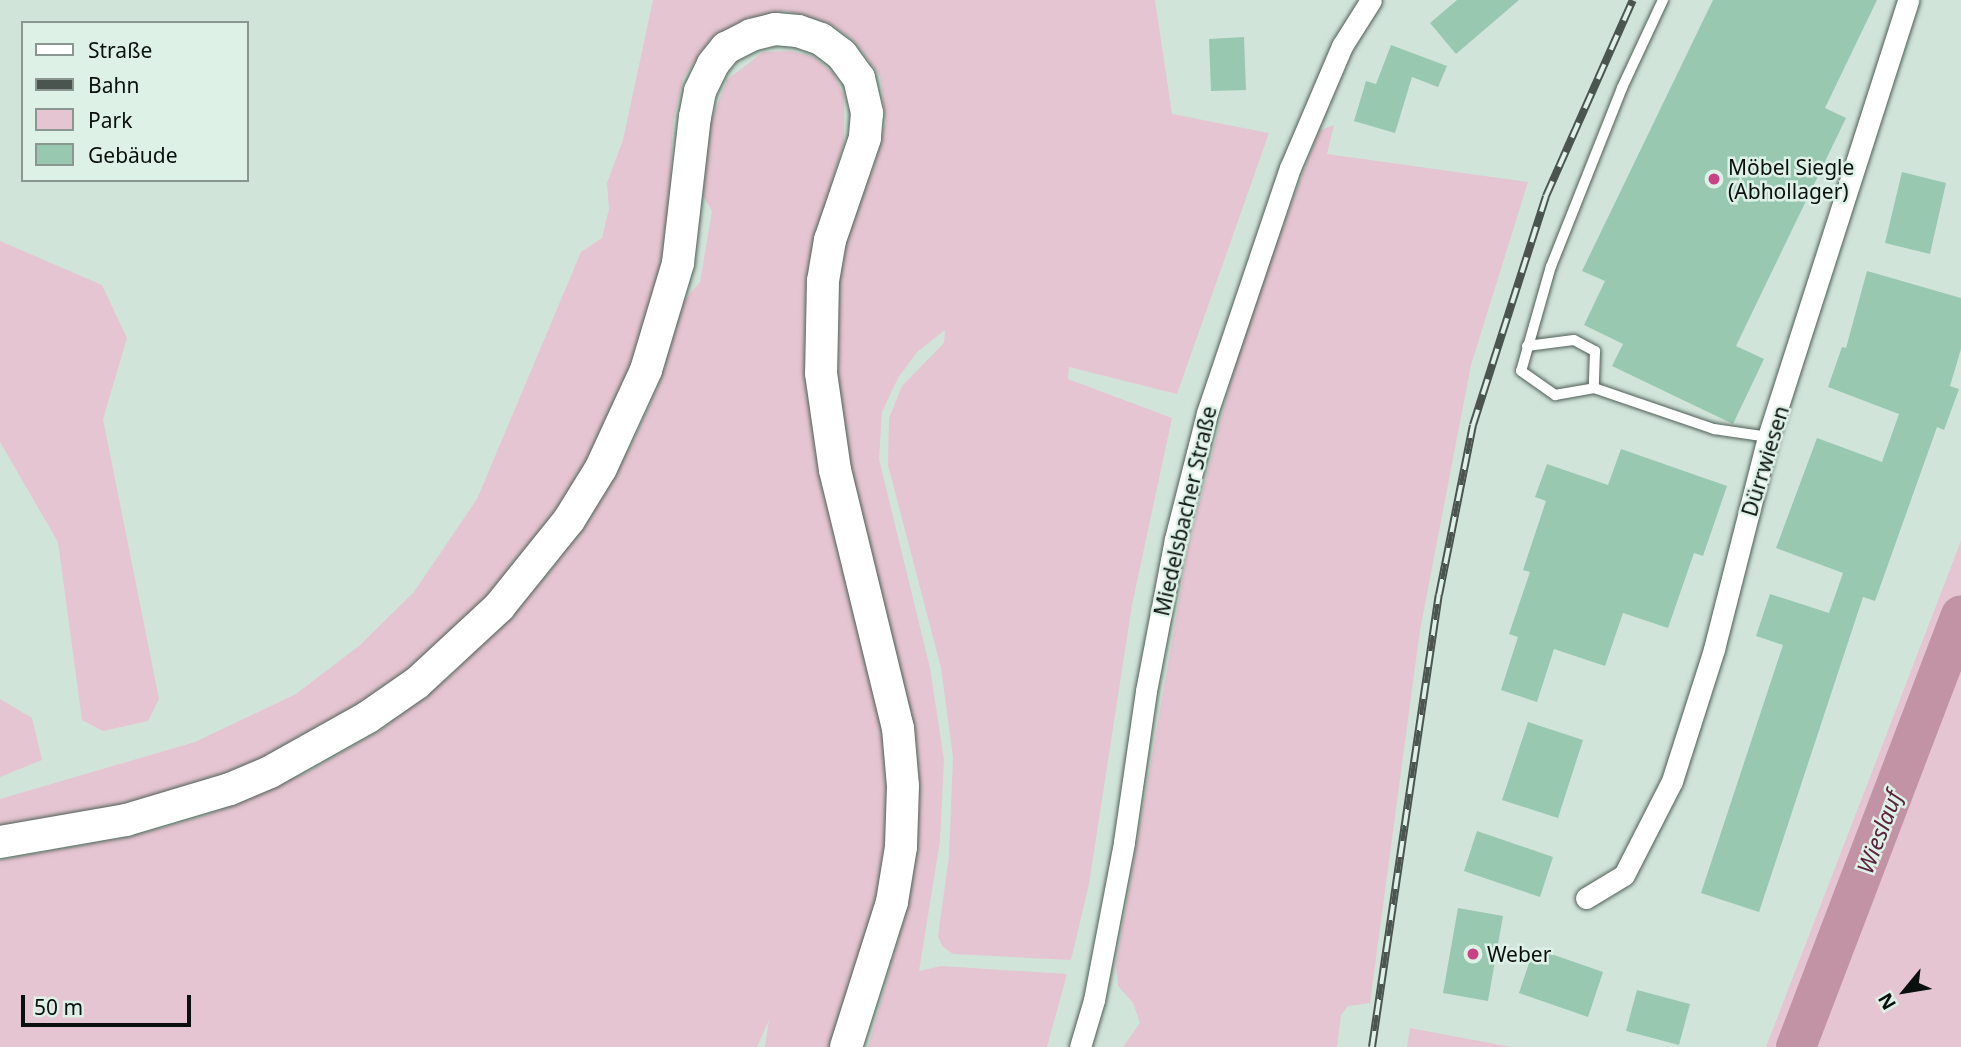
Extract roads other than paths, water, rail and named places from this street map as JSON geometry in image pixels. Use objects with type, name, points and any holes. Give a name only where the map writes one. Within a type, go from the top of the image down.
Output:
[{"type":"main road","points":[[0,842],[126,820],[230,789],[270,772],[368,717],[417,683],[499,607],[575,510],[623,426],[646,370],[678,263],[687,212],[695,117],[700,91],[713,64],[726,48],[751,35],[775,29],[798,31],[821,39],[842,55],[859,78],[867,113],[866,138],[830,240],[823,281],[821,373],[837,484],[898,728],[903,786],[901,847],[892,902],[846,1047]]},
{"type":"street","name":"Miedelsbacher Straße","points":[[1080,1047],[1094,1000],[1124,842],[1146,691],[1175,539],[1207,413],[1290,168],[1342,46],[1371,0]]},
{"type":"street","name":"Dürrwiesen","points":[[1586,898],[1624,875],[1672,781],[1714,649],[1768,437],[1908,0]]},
{"type":"lane","points":[[1663,0],[1622,88],[1551,266],[1521,371],[1555,395],[1594,388],[1714,429],[1768,437]]},
{"type":"lane","points":[[1527,346],[1574,340],[1595,352],[1594,388]]},
{"type":"waterway","name":"Wieslauf","points":[[1796,1047],[1961,616]]},
{"type":"railway","points":[[1372,1047],[1439,595],[1473,425],[1546,196],[1633,0]]},
{"type":"place","name":"Möbel Siegle (Abhollager)","points":[[1714,179]]},
{"type":"place","name":"Weber","points":[[1473,954]]}]
